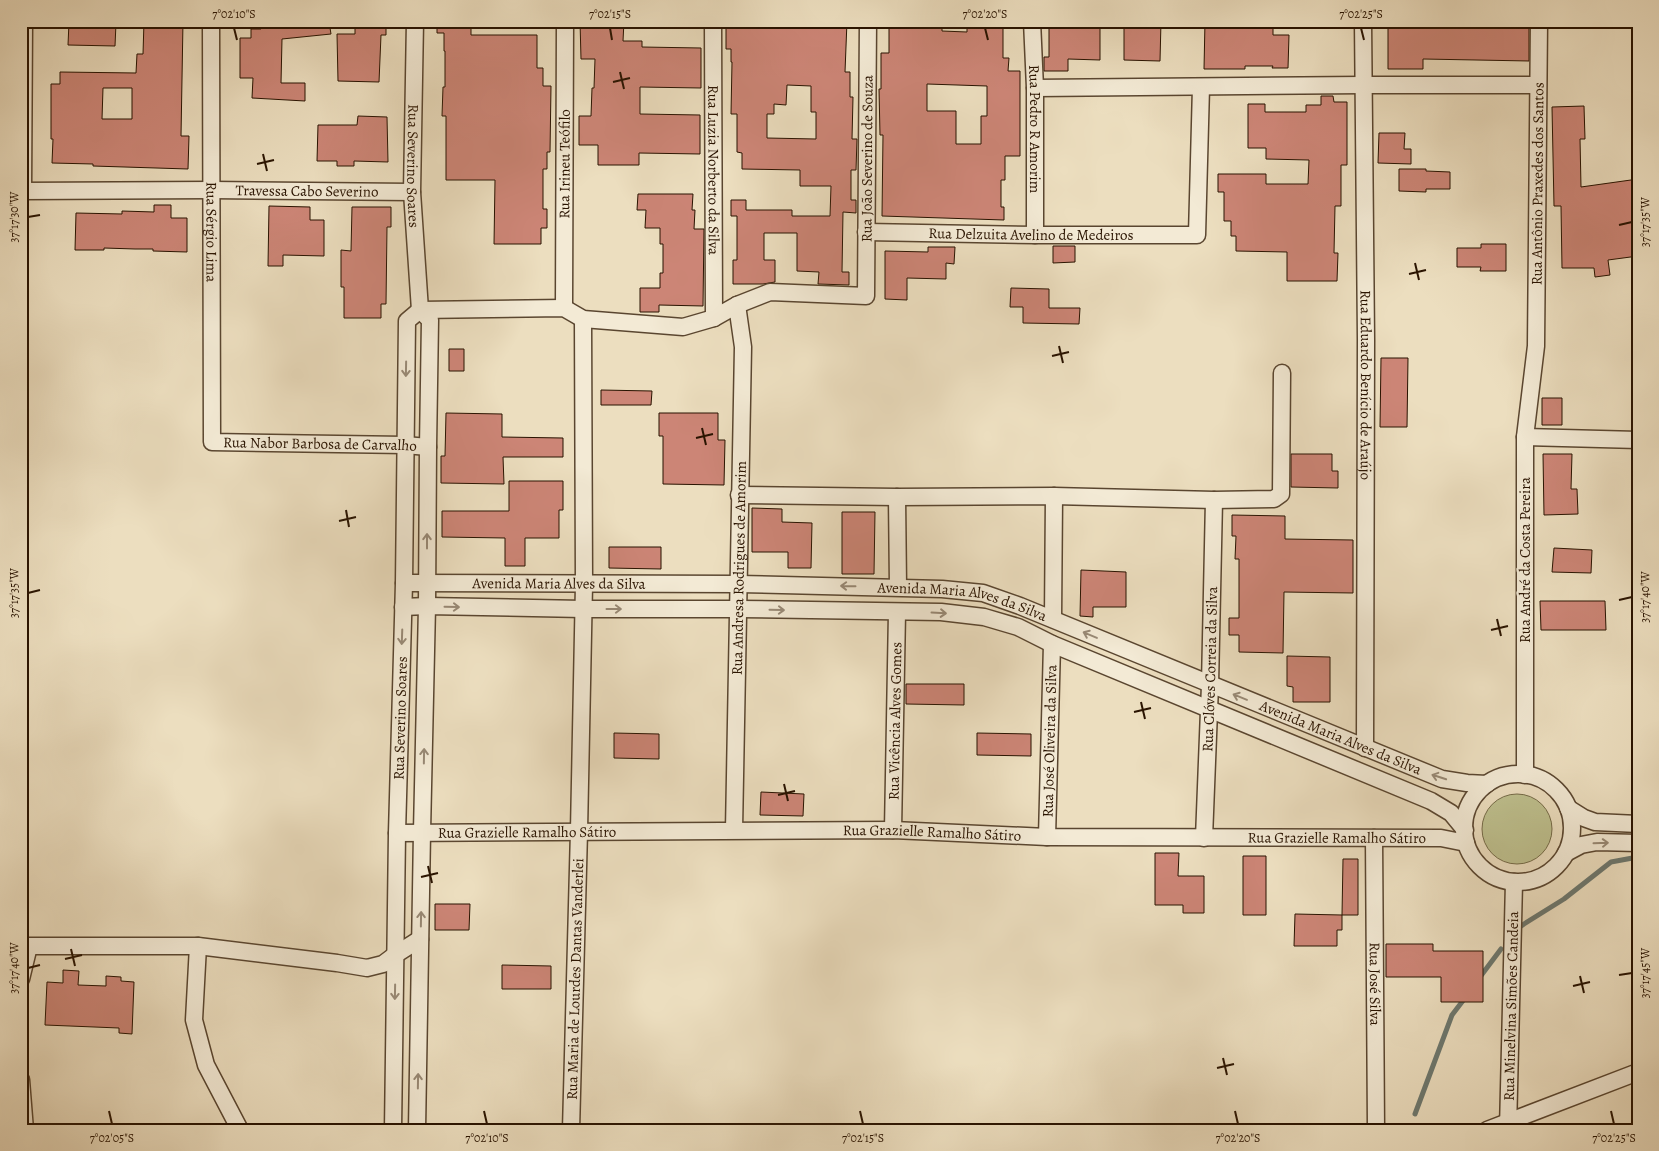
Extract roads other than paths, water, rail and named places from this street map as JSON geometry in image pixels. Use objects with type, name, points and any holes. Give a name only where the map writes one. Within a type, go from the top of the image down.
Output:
[{"type":"street","points":[[22,191],[24,21]]},
{"type":"street","name":"Rua Sérgio Lima","points":[[211,21],[212,442]]},
{"type":"street","name":"Rua Severino Soares","points":[[415,21],[412,192],[420,310],[430,320],[427,606],[417,1130]]},
{"type":"street","name":"Rua Irineu Teófilo","points":[[564,308],[565,21]]},
{"type":"street","name":"Rua Luzia Norberto da Silva","points":[[713,21],[714,318]]},
{"type":"street","name":"Rua João Severino de Souza","points":[[737,305],[770,292],[866,296],[868,21]]},
{"type":"street","name":"Rua Pedro R Amorim","points":[[1032,21],[1035,88],[1035,235]]},
{"type":"street","name":"Rua Eduardo Benício de Araújo","points":[[1363,21],[1366,340],[1365,748]]},
{"type":"street","name":"Rua Antônio Praxedes dos Santos","points":[[1536,346],[1539,21]]},
{"type":"street","points":[[1035,88],[1538,85]]},
{"type":"street","name":"Rua Delzuita Avelino de Medeiros","points":[[866,232],[1197,235],[1201,87]]},
{"type":"street","name":"Travessa Cabo Severino","points":[[22,191],[412,192]]},
{"type":"street","points":[[420,310],[564,308],[583,319],[683,327],[714,318],[737,305]]},
{"type":"street","name":"Rua Andresa Rodrigues de Amorim","points":[[734,830],[743,347],[737,305]]},
{"type":"street","name":"Rua Severino Soares","points":[[392,1130],[397,833],[404,583],[407,321],[420,310]]},
{"type":"street","name":"Rua Maria de Lourdes Dantas Vanderlei","points":[[571,1130],[584,584],[583,319]]},
{"type":"street","name":"Rua André da Costa Pereira","points":[[1526,775],[1526,437],[1536,346]]},
{"type":"street","points":[[739,495],[1274,499],[1281,494],[1282,374]]},
{"type":"street","points":[[1526,437],[1638,440]]},
{"type":"street","name":"Rua Nabor Barbosa de Carvalho","points":[[212,442],[428,447]]},
{"type":"street","points":[[1054,496],[1054,620]]},
{"type":"street","points":[[897,497],[898,587]]},
{"type":"street","name":"Rua Clóves Correia da Silva","points":[[1204,838],[1214,500]]},
{"type":"street","name":"Avenida Maria Alves da Silva","points":[[404,583],[739,584],[898,587],[983,593],[1020,606],[1442,779],[1487,784]]},
{"type":"street","name":"Avenida Maria Alves da Silva","points":[[403,607],[941,612],[984,617],[1018,627],[1052,644],[1431,801],[1451,813],[1466,837]]},
{"type":"street","name":"Rua Vicência Alves Gomes","points":[[893,830],[897,612]]},
{"type":"street","name":"Rua José Oliveira da Silva","points":[[1047,837],[1052,644]]},
{"type":"street","points":[[1515,774],[1526,775],[1544,780],[1556,789],[1565,801],[1571,815],[1573,830],[1570,845],[1554,869],[1542,877],[1528,882],[1514,882],[1500,879],[1487,872],[1476,862],[1466,837],[1465,821],[1468,807],[1476,794],[1487,784],[1500,777],[1515,774]]},
{"type":"street","points":[[1568,808],[1584,818],[1595,822],[1638,824]]},
{"type":"street","name":"Rua Grazielle Ramalho Sátiro","points":[[397,833],[579,830],[893,830],[1047,837],[1466,837]]},
{"type":"street","name":"Rua José Silva","points":[[1374,838],[1376,1130]]},
{"type":"street","points":[[1566,853],[1581,845],[1597,842],[1638,843]]},
{"type":"street","name":"Rua Minelvina Simões Candeia","points":[[1508,1126],[1514,882]]},
{"type":"street","points":[[21,978],[29,946],[198,946],[367,968],[383,964],[395,954],[420,939]]},
{"type":"street","points":[[198,946],[194,1020],[206,1065],[240,1130]]},
{"type":"street","points":[[1487,1130],[1508,1126],[1638,1072]]},
{"type":"street","points":[[21,1080],[25,1130]]},
{"type":"waterway","points":[[1517,929],[1564,899],[1611,862],[1638,857]]},
{"type":"waterway","points":[[1480,977],[1501,949]]},
{"type":"waterway","points":[[1415,1114],[1452,1015],[1465,998]]}]
